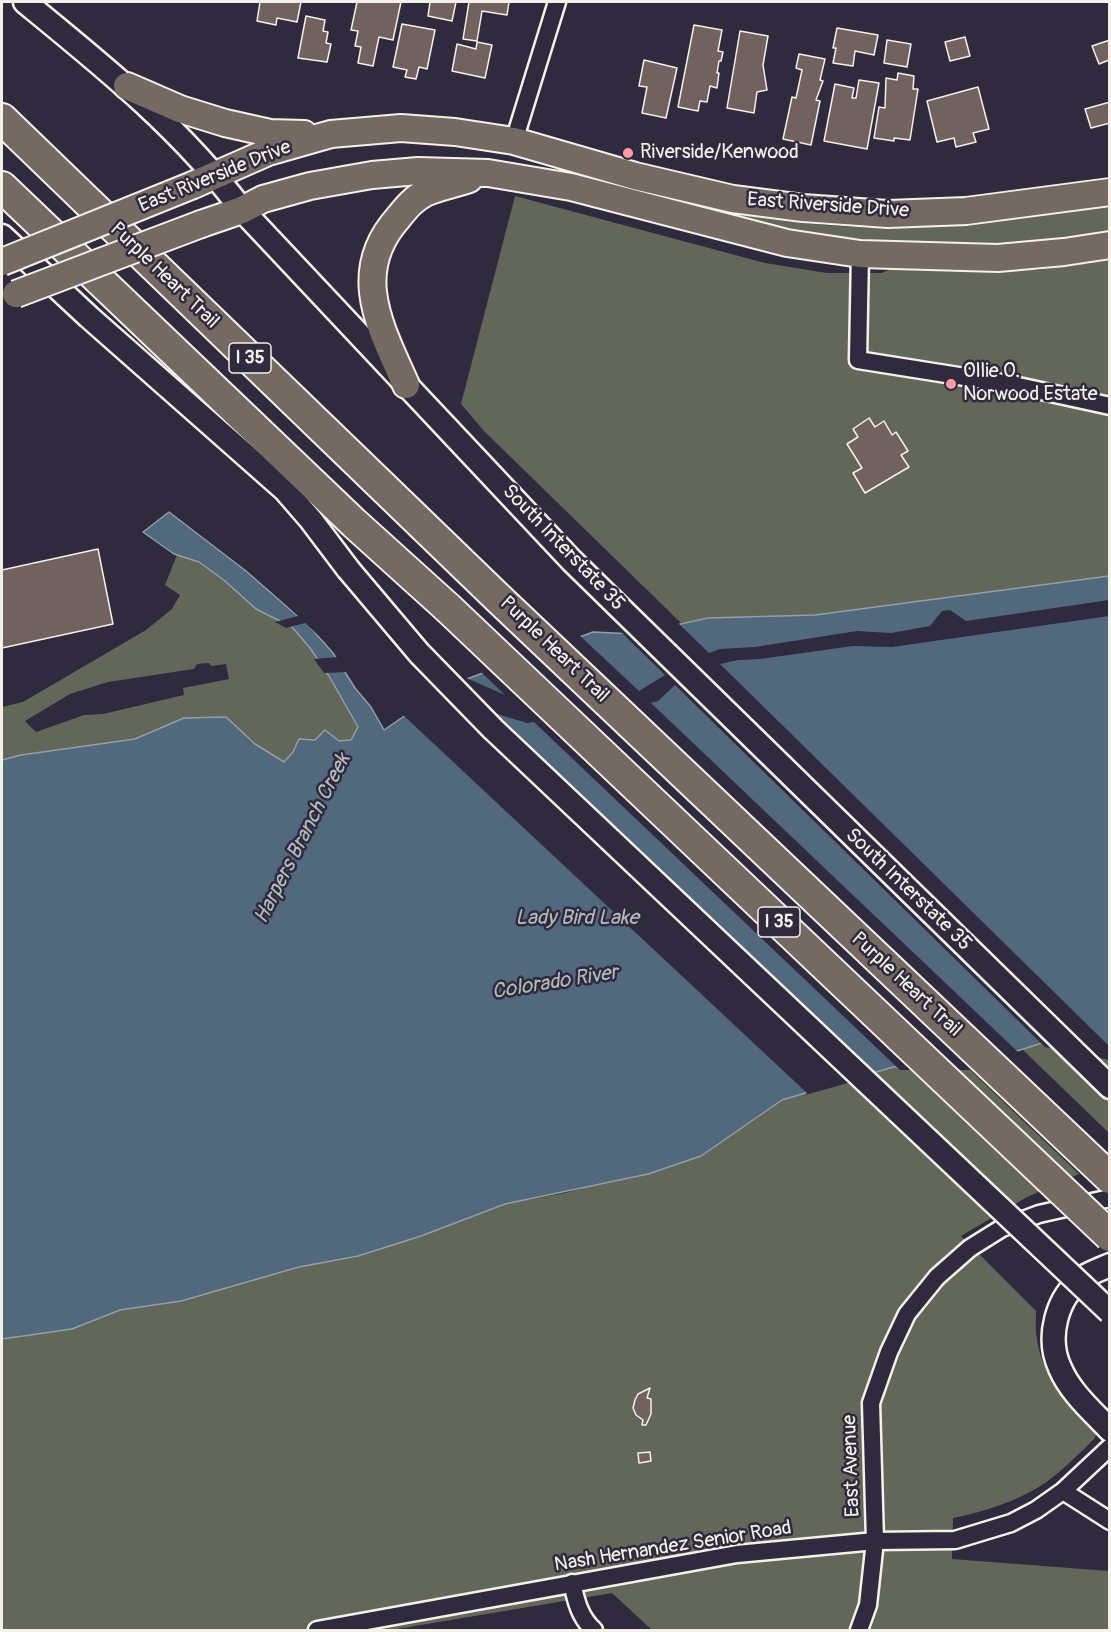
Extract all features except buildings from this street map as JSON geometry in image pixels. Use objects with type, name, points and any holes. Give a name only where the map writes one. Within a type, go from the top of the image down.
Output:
[{"type":"highway","name":"Purple Heart Trail","points":[[2,119],[498,598],[1110,1178]]},
{"type":"highway","name":"I 35","points":[[2,187],[338,508],[448,609],[1110,1236]]},
{"type":"main road","name":"South Interstate 35","points":[[25,2],[127,86],[216,175],[242,210],[572,561],[1110,1087]]},
{"type":"main road","points":[[127,86],[180,108],[225,123],[270,133],[331,134]]},
{"type":"main road","name":"East Riverside Drive","points":[[2,262],[193,185],[268,152],[331,134],[401,128],[455,132],[514,141],[635,176],[733,199],[803,208],[888,214],[966,211],[1110,192]]},
{"type":"main road","name":"East Riverside Drive","points":[[9,297],[242,210],[263,199],[300,189],[372,175],[418,171],[488,173],[571,187],[787,243],[861,254],[998,258],[1110,245]]},
{"type":"main road","points":[[406,385],[379,324],[372,294],[375,258],[386,231],[413,201],[427,192],[488,173]]},
{"type":"main road","points":[[2,236],[89,318],[285,490],[348,569],[419,652],[493,729],[1110,1312]]},
{"type":"main road","points":[[1110,1265],[1083,1278],[1070,1292],[1057,1312],[1052,1340],[1059,1368],[1068,1382],[1110,1430]]},
{"type":"street","points":[[514,141],[558,2]]},
{"type":"street","points":[[861,254],[858,360],[1009,384],[1110,406]]},
{"type":"street","name":"East Avenue","points":[[859,1630],[868,1605],[875,1541],[871,1403],[889,1352],[907,1314],[937,1277],[970,1248],[1002,1228],[1039,1214],[1110,1198]]},
{"type":"street","name":"Nash Hernandez Senior Road","points":[[317,1630],[737,1554],[875,1541],[955,1539],[1011,1523],[1063,1491],[1110,1447]]},
{"type":"street","points":[[1063,1491],[1110,1521]]},
{"type":"street","points":[[572,1583],[578,1607],[588,1625],[594,1630]]},
{"type":"green space","points":[[515,196],[765,263],[827,273],[882,273],[893,268],[950,271],[1038,270],[1109,260],[1109,576],[815,615],[708,618],[682,624],[484,431],[461,404]]},
{"type":"green space","points":[[1109,206],[1110,229],[1107,231],[1074,240],[1013,247],[878,243],[796,234],[714,214],[716,209],[800,223],[885,228],[984,222]]},
{"type":"green space","points":[[177,555],[199,562],[225,581],[256,609],[292,627],[329,676],[358,728],[351,741],[299,739],[285,763],[255,744],[226,717],[184,718],[135,739],[21,755],[2,760],[2,707],[23,702],[146,630],[172,609],[180,595],[165,585]],"holes":[[[209,663],[211,666],[226,664],[229,679],[183,688],[184,695],[103,714],[84,715],[36,732],[25,721],[70,694],[108,682],[194,669],[197,664]]]},
{"type":"green space","points":[[1042,1043],[1109,1057],[1109,1133],[1022,1049]]},
{"type":"green space","points":[[893,1067],[967,1067],[1079,1174],[1027,1197],[961,1236],[1036,1311],[1036,1336],[1040,1353],[1051,1378],[1098,1430],[1094,1439],[1071,1462],[1045,1483],[1000,1505],[953,1518],[952,1559],[1109,1571],[1109,1630],[652,1630],[612,1593],[391,1630],[2,1630],[2,1339],[72,1329],[120,1310],[181,1301],[299,1267],[358,1256],[421,1236],[505,1204],[565,1193],[701,1156],[782,1100]]},
{"type":"water","name":"Lady Bird Lake","points":[[169,512],[246,571],[310,627],[333,653],[355,688],[371,707],[384,730],[448,686],[593,632],[635,634],[708,618],[815,615],[1109,576],[1109,1057],[1042,1043],[967,1067],[893,1067],[782,1100],[701,1156],[648,1174],[505,1204],[421,1236],[358,1256],[299,1267],[181,1301],[120,1310],[72,1329],[2,1339],[2,760],[21,755],[135,739],[184,718],[226,717],[255,744],[284,762],[293,752],[299,739],[315,740],[325,730],[339,741],[351,740],[358,727],[329,676],[292,627],[256,609],[225,581],[199,562],[174,554],[143,532]]},
{"type":"pier","points":[[168,509],[248,569],[312,625],[334,650],[305,623],[286,628],[275,622],[298,616],[250,571]]},
{"type":"pier","points":[[1109,600],[1109,616],[892,647],[853,646],[720,664],[1109,1046],[1110,1060],[1045,1047],[675,685],[658,701],[651,703],[1019,1053],[968,1070],[900,1070],[534,722],[527,723],[497,714],[479,697],[476,697],[873,1076],[805,1095],[807,1093],[402,714],[447,683],[464,677],[505,695],[480,671],[578,634],[639,691],[665,675],[620,631],[635,631],[677,622],[709,653],[720,649],[755,647],[857,631],[891,633],[930,626],[942,611],[950,610],[966,621]]},
{"type":"pier","points":[[339,657],[348,672],[324,673],[314,659]]},
{"type":"place","name":"Riverside/Kenwood","points":[[628,153]]},
{"type":"place","name":"Ollie O. Norwood Estate","points":[[951,384]]},
{"type":"water label","name":"Harpers Branch Creek","points":[[303,839]]},
{"type":"water label","name":"Colorado River","points":[[555,983]]}]
